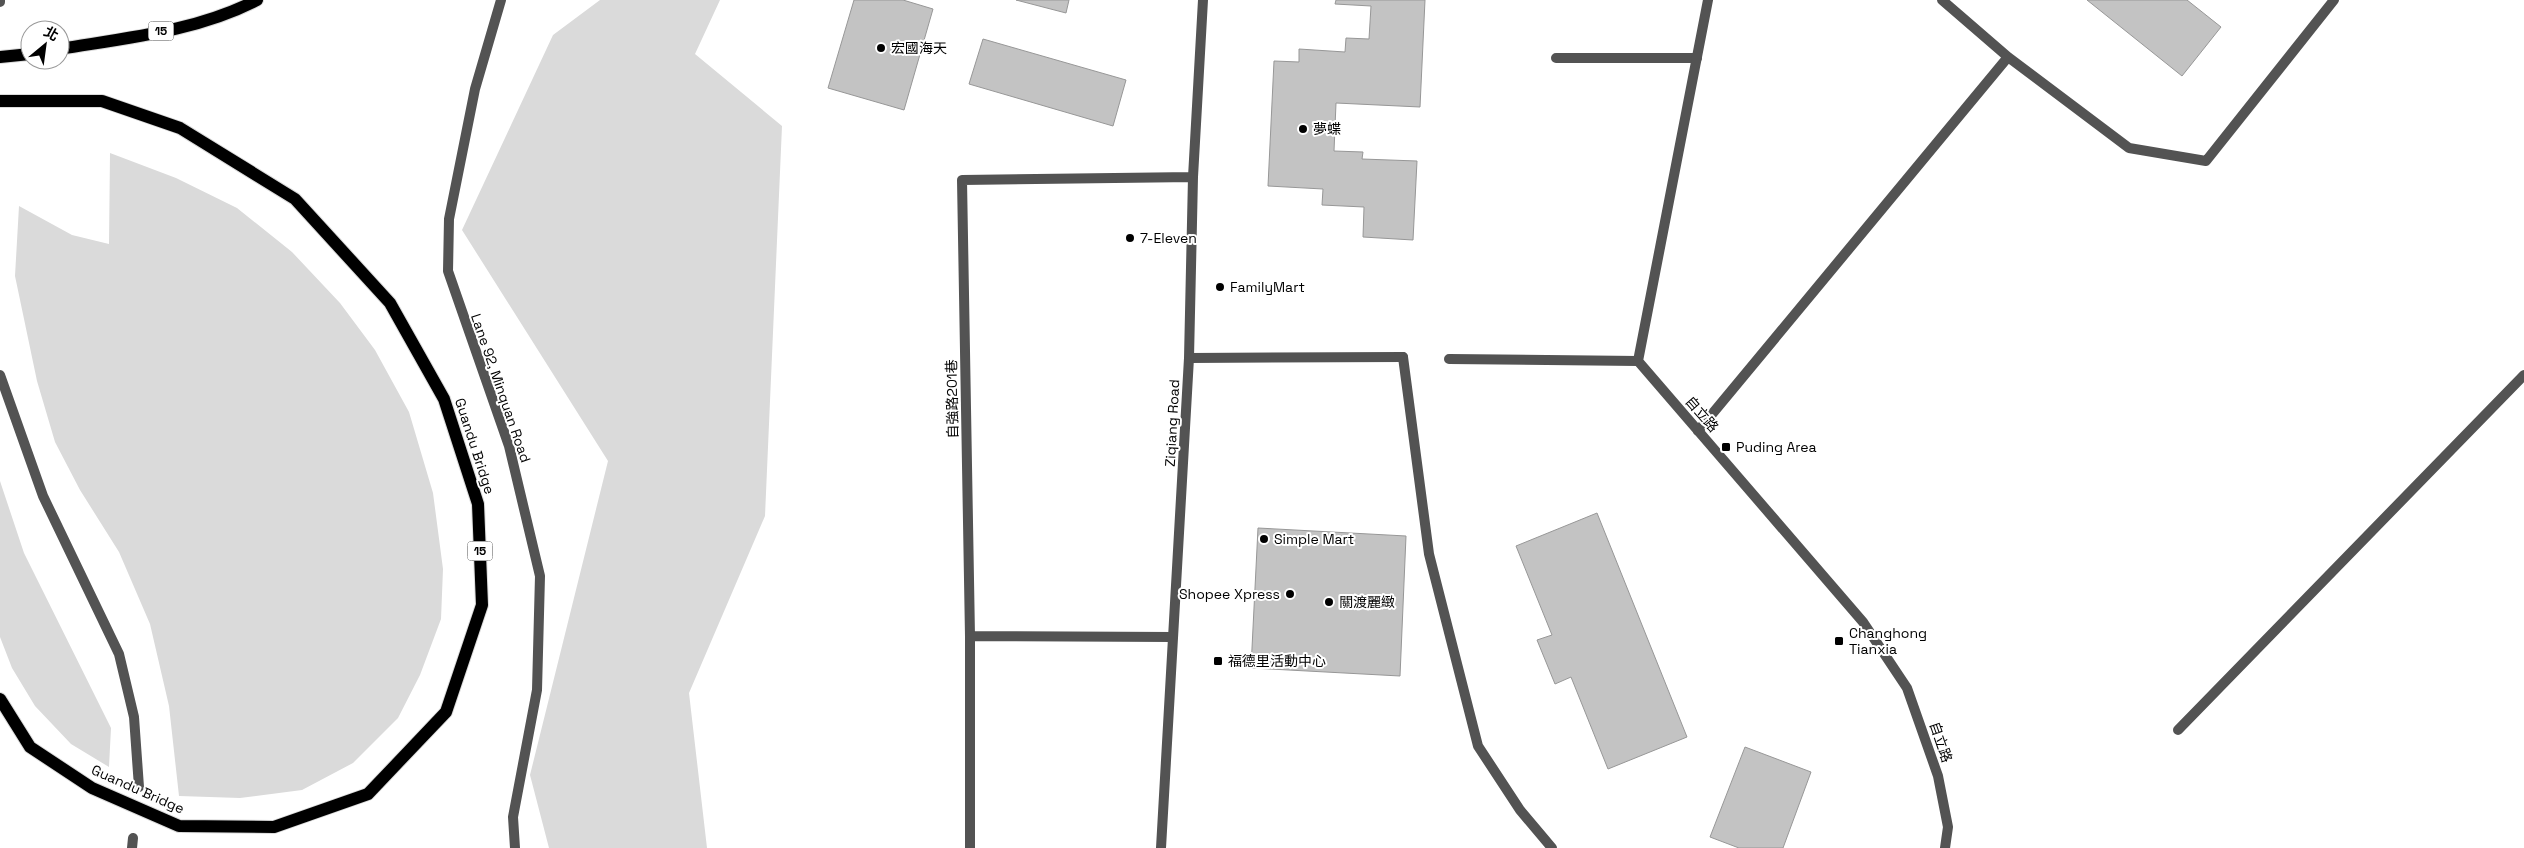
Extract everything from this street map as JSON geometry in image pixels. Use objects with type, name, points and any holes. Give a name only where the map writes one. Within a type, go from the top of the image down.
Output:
[{"type":"main road","name":"15","points":[[70,47],[188,26],[241,9],[257,0]]},
{"type":"main road","points":[[0,57],[20,55]]},
{"type":"main road","name":"Guandu Bridge","points":[[0,101],[102,101],[180,128],[295,199],[390,303],[444,399],[478,504],[482,605],[446,712],[368,794],[274,827],[179,826],[92,788],[30,747],[0,698]]},
{"type":"street","name":"Lane 92, Minquan Road","points":[[501,0],[475,89],[449,219],[448,271],[509,446],[540,576],[538,690],[513,817],[515,848]]},
{"type":"street","name":"Ziqiang Road","points":[[1161,848],[1189,358],[1193,177],[1204,0]]},
{"type":"street","points":[[1449,359],[1638,361],[1708,0]]},
{"type":"street","points":[[1942,0],[2008,57],[2129,148],[2206,161],[2334,0]]},
{"type":"street","points":[[1698,431],[2008,57]]},
{"type":"street","points":[[1556,58],[1697,58]]},
{"type":"street","name":"自強路201巷","points":[[970,848],[970,636],[962,180],[1193,177]]},
{"type":"street","points":[[1189,358],[1403,357],[1428,554],[1478,746],[1520,810],[1552,848]]},
{"type":"street","name":"自立路","points":[[1638,361],[1863,622],[1908,688],[1938,776],[1948,827],[1945,848]]},
{"type":"street","points":[[0,375],[43,496],[119,654],[134,717],[139,787]]},
{"type":"street","points":[[2178,730],[2524,376]]},
{"type":"street","points":[[970,636],[1172,637]]},
{"type":"shaded area","points":[[600,0],[720,0],[695,54],[782,126],[765,516],[689,693],[707,848],[549,848],[530,775],[608,461],[462,230],[553,35]]},
{"type":"shaded area","points":[[110,153],[176,178],[237,208],[292,252],[340,303],[375,350],[409,412],[433,493],[443,569],[441,619],[420,675],[398,718],[353,763],[302,790],[240,798],[179,796],[169,706],[150,624],[119,552],[80,490],[55,442],[37,381],[15,276],[19,206],[72,235],[109,244]]},
{"type":"shaded area","points":[[0,481],[24,553],[111,728],[109,767],[71,744],[35,706],[12,668],[0,637]]},
{"type":"building","name":"宏國海天","points":[[854,0],[903,0],[933,9],[904,110],[828,88]]},
{"type":"building","points":[[1016,0],[1069,0],[1066,13]]},
{"type":"building","name":"夢蝶","points":[[1336,0],[1425,0],[1420,107],[1336,103],[1334,151],[1363,152],[1362,159],[1417,161],[1413,240],[1363,237],[1364,207],[1322,205],[1323,189],[1268,186],[1274,61],[1299,62],[1299,49],[1345,52],[1346,38],[1369,39],[1371,6],[1335,4]]},
{"type":"building","points":[[2087,0],[2187,0],[2221,27],[2182,76]]},
{"type":"building","name":"宏國海天","points":[[983,39],[1126,80],[1113,126],[969,84]]},
{"type":"building","points":[[1597,513],[1687,737],[1608,769],[1571,677],[1555,684],[1537,640],[1552,635],[1516,546]]},
{"type":"building","name":"關渡麗緻","points":[[1258,528],[1406,536],[1400,676],[1251,668]]},
{"type":"building","points":[[1745,747],[1811,772],[1783,848],[1739,848],[1710,837]]},
{"type":"place","name":"宏國海天","points":[[881,48]]},
{"type":"place","name":"夢蝶","points":[[1303,129]]},
{"type":"place","name":"7-Eleven","points":[[1130,238]]},
{"type":"place","name":"FamilyMart","points":[[1220,287]]},
{"type":"place","name":"Puding Area","points":[[1726,447]]},
{"type":"place","name":"Simple Mart","points":[[1264,539]]},
{"type":"place","name":"Shopee Xpress","points":[[1290,594]]},
{"type":"place","name":"關渡麗緻","points":[[1329,602]]},
{"type":"place","name":"Changhong Tianxia","points":[[1839,641]]},
{"type":"place","name":"福德里活動中心","points":[[1218,661]]}]
